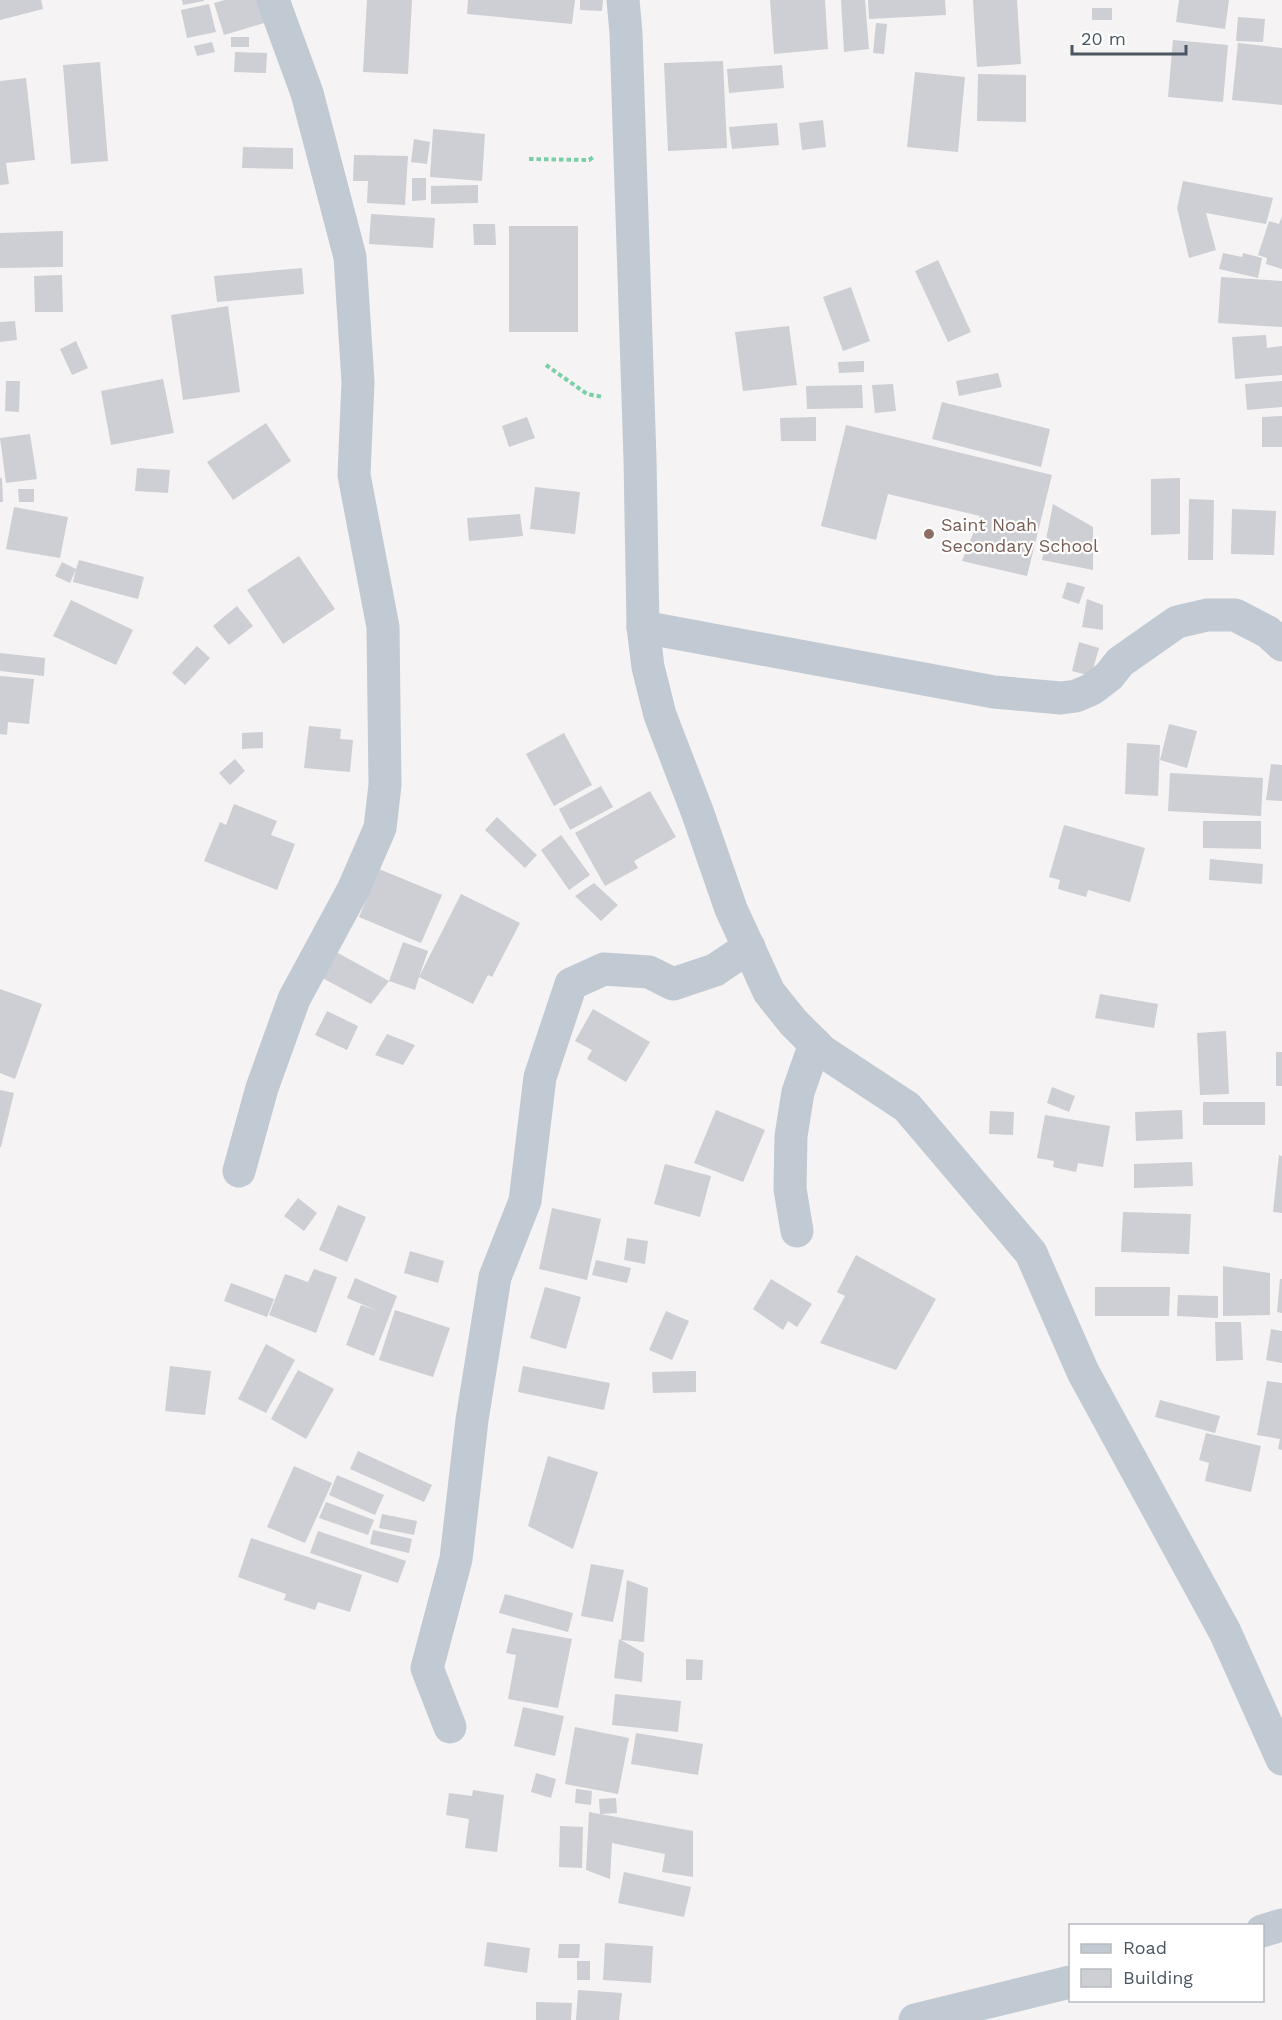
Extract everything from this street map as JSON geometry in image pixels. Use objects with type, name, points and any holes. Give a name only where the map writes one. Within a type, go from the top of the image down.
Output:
[{"type":"street","points":[[239,1171],[262,1088],[294,999],[353,890],[380,828],[385,785],[383,627],[354,475],[358,382],[350,257],[307,93],[273,0]]},
{"type":"street","points":[[623,0],[638,391],[643,627],[648,667],[660,715],[731,909],[769,992],[793,1022],[822,1051],[907,1107],[1031,1253],[1083,1372],[1225,1632],[1282,1759]]},
{"type":"street","points":[[643,627],[994,692],[1061,698],[1077,696],[1092,690],[1109,676],[1120,662],[1177,622],[1208,615],[1235,615],[1268,632],[1282,645]]},
{"type":"street","points":[[450,1727],[427,1668],[456,1559],[472,1420],[495,1277],[525,1201],[540,1077],[571,984],[604,969],[649,972],[673,984],[715,970],[749,947]]},
{"type":"street","points":[[797,1231],[790,1189],[791,1136],[798,1092],[815,1044]]},
{"type":"street","points":[[1264,1931],[1282,1925]]},
{"type":"street","points":[[915,2020],[1069,1982]]},
{"type":"path","points":[[529,159],[589,160],[629,131]]},
{"type":"path","points":[[546,365],[587,394],[617,400],[638,391]]},
{"type":"building","points":[[0,0],[41,0],[43,9],[0,20]]},
{"type":"building","points":[[182,0],[204,0],[204,1],[183,5]]},
{"type":"building","points":[[225,0],[265,0],[271,21],[224,35],[214,3]]},
{"type":"building","points":[[367,0],[412,0],[408,74],[363,72]]},
{"type":"building","points":[[468,0],[575,0],[572,24],[467,14]]},
{"type":"building","points":[[580,0],[603,0],[602,11],[580,10]]},
{"type":"building","points":[[770,0],[825,0],[828,49],[774,54]]},
{"type":"building","points":[[841,0],[865,0],[869,49],[844,52]]},
{"type":"building","points":[[868,0],[945,0],[946,15],[869,19]]},
{"type":"building","points":[[973,0],[1017,0],[1021,64],[977,67]]},
{"type":"building","points":[[1179,0],[1229,0],[1225,29],[1176,22]]},
{"type":"building","points":[[209,4],[216,32],[187,38],[181,10]]},
{"type":"building","points":[[1092,8],[1112,8],[1112,20],[1092,20]]},
{"type":"building","points":[[1238,17],[1265,19],[1263,42],[1236,41]]},
{"type":"building","points":[[876,23],[887,24],[884,54],[873,53]]},
{"type":"building","points":[[231,37],[249,37],[249,47],[231,47]]},
{"type":"building","points":[[1173,40],[1228,45],[1223,102],[1168,97]]},
{"type":"building","points":[[212,42],[215,52],[197,56],[194,46]]},
{"type":"building","points":[[1238,43],[1282,48],[1282,105],[1232,100]]},
{"type":"building","points":[[235,52],[267,53],[266,73],[234,72]]},
{"type":"building","points":[[723,61],[727,148],[668,151],[664,63]]},
{"type":"building","points":[[100,62],[108,161],[71,164],[63,65]]},
{"type":"building","points":[[782,65],[784,88],[729,93],[727,69]]},
{"type":"building","points":[[915,72],[965,77],[958,152],[907,147]]},
{"type":"building","points":[[978,74],[1026,75],[1026,122],[977,121]]},
{"type":"building","points":[[26,78],[35,160],[6,163],[9,184],[0,185],[0,81]]},
{"type":"building","points":[[823,120],[826,147],[802,150],[799,123]]},
{"type":"building","points":[[777,123],[779,145],[732,149],[729,127]]},
{"type":"building","points":[[433,129],[485,134],[482,181],[430,177]]},
{"type":"building","points":[[414,139],[430,142],[427,164],[411,162]]},
{"type":"building","points":[[243,147],[293,148],[293,169],[242,168]]},
{"type":"building","points":[[354,155],[408,156],[405,205],[367,203],[368,181],[353,181]]},
{"type":"building","points":[[412,178],[426,178],[426,200],[412,201]]},
{"type":"building","points":[[1183,181],[1273,198],[1266,224],[1206,213],[1216,250],[1189,258],[1177,208]]},
{"type":"building","points":[[478,185],[478,203],[431,204],[431,186]]},
{"type":"building","points":[[371,214],[435,218],[433,248],[369,244]]},
{"type":"building","points":[[1282,216],[1282,269],[1266,264],[1267,258],[1258,255],[1269,221],[1279,224]]},
{"type":"building","points":[[473,224],[495,224],[496,245],[474,245]]},
{"type":"building","points":[[509,226],[578,226],[578,332],[509,332]]},
{"type":"building","points":[[63,231],[63,267],[0,268],[0,233]]},
{"type":"building","points":[[1223,253],[1242,257],[1243,253],[1262,258],[1258,278],[1219,269]]},
{"type":"building","points":[[938,260],[971,332],[948,342],[915,271]]},
{"type":"building","points":[[302,268],[304,294],[217,302],[214,276]]},
{"type":"building","points":[[62,275],[63,312],[35,312],[34,276]]},
{"type":"building","points":[[1221,277],[1282,281],[1282,327],[1218,323]]},
{"type":"building","points":[[851,287],[870,341],[843,351],[823,297]]},
{"type":"building","points":[[228,306],[240,392],[183,400],[171,315]]},
{"type":"building","points":[[15,321],[17,340],[0,342],[0,322]]},
{"type":"building","points":[[789,326],[797,385],[743,391],[735,332]]},
{"type":"building","points":[[1266,335],[1267,348],[1282,346],[1282,375],[1235,379],[1232,337]]},
{"type":"building","points":[[76,341],[88,368],[72,375],[60,349]]},
{"type":"building","points":[[864,361],[864,372],[839,373],[838,362]]},
{"type":"building","points":[[998,373],[1002,387],[959,396],[956,381]]},
{"type":"building","points":[[163,379],[174,433],[111,445],[101,391]]},
{"type":"building","points":[[6,381],[20,381],[19,412],[5,411]]},
{"type":"building","points":[[1282,381],[1282,407],[1247,410],[1245,384]]},
{"type":"building","points":[[893,384],[896,411],[875,413],[872,385]]},
{"type":"building","points":[[862,385],[863,408],[807,409],[806,386]]},
{"type":"building","points":[[942,402],[1050,429],[1041,467],[932,439]]},
{"type":"building","points":[[1282,416],[1282,447],[1262,447],[1262,417]]},
{"type":"building","points":[[527,417],[535,438],[509,447],[502,426]]},
{"type":"building","points":[[816,417],[816,441],[781,441],[780,418]]},
{"type":"building","points":[[266,423],[291,461],[233,500],[207,462]]},
{"type":"building","points":[[846,425],[1052,475],[1027,576],[962,561],[980,516],[888,494],[876,540],[821,526]]},
{"type":"building","points":[[30,434],[37,479],[6,483],[0,438]]},
{"type":"building","points":[[137,468],[170,470],[168,493],[135,491]]},
{"type":"building","points":[[0,478],[2,478],[3,502],[0,502]]},
{"type":"building","points":[[1180,478],[1180,534],[1151,535],[1151,479]]},
{"type":"building","points":[[535,487],[580,492],[575,534],[530,529]]},
{"type":"building","points":[[18,489],[34,489],[34,502],[19,502]]},
{"type":"building","points":[[1189,499],[1214,500],[1213,560],[1188,560]]},
{"type":"building","points":[[1053,504],[1093,527],[1093,570],[1042,560]]},
{"type":"building","points":[[14,507],[68,517],[60,558],[6,549]]},
{"type":"building","points":[[1232,509],[1276,511],[1274,555],[1231,554]]},
{"type":"building","points":[[520,514],[523,536],[469,541],[467,518]]},
{"type":"building","points":[[299,556],[335,609],[283,644],[247,590]]},
{"type":"building","points":[[79,560],[144,577],[138,599],[73,582]]},
{"type":"building","points":[[62,562],[76,569],[70,583],[55,576]]},
{"type":"building","points":[[1067,582],[1085,587],[1079,604],[1062,598]]},
{"type":"building","points":[[1087,599],[1103,605],[1103,630],[1082,627]]},
{"type":"building","points":[[71,600],[133,630],[116,665],[53,636]]},
{"type":"building","points":[[237,606],[253,626],[229,645],[213,626]]},
{"type":"building","points":[[1079,642],[1099,648],[1091,676],[1072,671]]},
{"type":"building","points":[[197,646],[210,658],[185,685],[172,673]]},
{"type":"building","points":[[0,653],[45,658],[44,676],[0,671]]},
{"type":"building","points":[[0,676],[34,679],[29,724],[8,722],[7,735],[0,734]]},
{"type":"building","points":[[1169,724],[1197,731],[1187,768],[1160,760]]},
{"type":"building","points":[[309,726],[341,729],[340,739],[353,740],[350,772],[304,768]]},
{"type":"building","points":[[263,732],[263,748],[242,749],[242,733]]},
{"type":"building","points":[[564,733],[592,785],[554,806],[526,754]]},
{"type":"building","points":[[1127,743],[1160,745],[1158,796],[1125,794]]},
{"type":"building","points":[[235,759],[245,771],[230,785],[219,773]]},
{"type":"building","points":[[1271,764],[1282,765],[1282,801],[1266,800]]},
{"type":"building","points":[[1170,773],[1263,778],[1261,816],[1168,811]]},
{"type":"building","points":[[601,786],[613,807],[570,830],[559,809]]},
{"type":"building","points":[[650,791],[676,837],[634,861],[638,868],[605,886],[575,833]]},
{"type":"building","points":[[234,804],[277,821],[271,835],[295,844],[277,890],[204,861],[220,822],[226,825]]},
{"type":"building","points":[[497,817],[537,855],[525,868],[485,830]]},
{"type":"building","points":[[1203,821],[1261,821],[1261,849],[1203,848]]},
{"type":"building","points":[[1064,825],[1145,848],[1130,902],[1088,890],[1086,897],[1058,889],[1060,880],[1049,877]]},
{"type":"building","points":[[561,835],[590,875],[569,890],[541,850]]},
{"type":"building","points":[[1210,859],[1263,864],[1262,884],[1209,880]]},
{"type":"building","points":[[379,869],[442,895],[421,943],[359,917]]},
{"type":"building","points":[[594,883],[618,905],[601,921],[575,896]]},
{"type":"building","points":[[461,894],[520,923],[492,977],[488,975],[473,1004],[419,977]]},
{"type":"building","points":[[403,942],[428,951],[415,990],[389,981]]},
{"type":"building","points":[[327,947],[389,981],[371,1004],[313,973]]},
{"type":"building","points":[[0,989],[42,1004],[15,1079],[0,1073]]},
{"type":"building","points":[[1100,994],[1158,1004],[1154,1028],[1095,1018]]},
{"type":"building","points":[[593,1009],[650,1042],[626,1082],[587,1059],[592,1050],[575,1041]]},
{"type":"building","points":[[327,1011],[358,1026],[347,1050],[315,1035]]},
{"type":"building","points":[[1226,1031],[1229,1094],[1200,1095],[1197,1033]]},
{"type":"building","points":[[387,1034],[415,1045],[403,1065],[375,1055]]},
{"type":"building","points":[[1276,1052],[1282,1052],[1282,1086],[1276,1086]]},
{"type":"building","points":[[1052,1087],[1075,1096],[1069,1112],[1047,1103]]},
{"type":"building","points":[[0,1090],[14,1093],[1,1147],[0,1147]]},
{"type":"building","points":[[1203,1102],[1265,1102],[1265,1125],[1203,1125]]},
{"type":"building","points":[[716,1110],[765,1130],[743,1182],[694,1163]]},
{"type":"building","points":[[1182,1110],[1183,1139],[1136,1141],[1135,1112]]},
{"type":"building","points":[[990,1111],[1014,1112],[1013,1135],[989,1134]]},
{"type":"building","points":[[1045,1115],[1110,1126],[1103,1167],[1078,1163],[1076,1172],[1053,1167],[1054,1161],[1037,1158]]},
{"type":"building","points":[[1279,1155],[1282,1156],[1282,1213],[1273,1212]]},
{"type":"building","points":[[1192,1162],[1193,1186],[1134,1188],[1134,1164]]},
{"type":"building","points":[[665,1164],[711,1176],[700,1217],[654,1204]]},
{"type":"building","points":[[298,1198],[317,1213],[304,1231],[284,1216]]},
{"type":"building","points":[[338,1205],[366,1217],[347,1262],[319,1250]]},
{"type":"building","points":[[552,1208],[601,1219],[587,1280],[539,1269]]},
{"type":"building","points":[[1123,1212],[1191,1214],[1189,1254],[1121,1252]]},
{"type":"building","points":[[627,1238],[648,1241],[645,1264],[624,1260]]},
{"type":"building","points":[[410,1251],[444,1261],[438,1283],[404,1273]]},
{"type":"building","points":[[856,1255],[936,1299],[896,1370],[820,1343],[845,1296],[837,1292]]},
{"type":"building","points":[[596,1260],[631,1268],[627,1283],[592,1275]]},
{"type":"building","points":[[1223,1266],[1270,1273],[1270,1315],[1223,1316]]},
{"type":"building","points":[[314,1269],[337,1277],[316,1333],[269,1315],[285,1274],[308,1282]]},
{"type":"building","points":[[355,1278],[397,1296],[374,1356],[346,1345],[361,1305],[376,1310],[347,1298]]},
{"type":"building","points":[[771,1279],[812,1304],[797,1327],[788,1321],[783,1330],[753,1309]]},
{"type":"building","points":[[1280,1279],[1282,1279],[1282,1313],[1277,1312]]},
{"type":"building","points":[[231,1283],[274,1299],[267,1317],[224,1301]]},
{"type":"building","points":[[545,1287],[581,1297],[566,1349],[530,1338]]},
{"type":"building","points":[[1095,1287],[1170,1287],[1169,1316],[1095,1316]]},
{"type":"building","points":[[1178,1295],[1218,1296],[1218,1318],[1177,1316]]},
{"type":"building","points":[[395,1310],[450,1328],[433,1377],[379,1360]]},
{"type":"building","points":[[666,1311],[689,1321],[672,1360],[649,1350]]},
{"type":"building","points":[[1215,1322],[1241,1322],[1243,1360],[1216,1361]]},
{"type":"building","points":[[1271,1329],[1282,1331],[1282,1363],[1266,1360]]},
{"type":"building","points":[[266,1344],[295,1360],[266,1413],[238,1399]]},
{"type":"building","points":[[170,1366],[211,1371],[205,1415],[165,1411]]},
{"type":"building","points":[[523,1366],[610,1383],[604,1410],[518,1392]]},
{"type":"building","points":[[298,1370],[334,1389],[306,1439],[271,1419]]},
{"type":"building","points":[[696,1371],[696,1392],[653,1393],[652,1372]]},
{"type":"building","points":[[1267,1381],[1282,1383],[1282,1450],[1278,1449],[1280,1439],[1257,1435]]},
{"type":"building","points":[[1160,1400],[1220,1416],[1215,1433],[1155,1417]]},
{"type":"building","points":[[1206,1433],[1261,1446],[1251,1492],[1205,1481],[1209,1463],[1199,1460]]},
{"type":"building","points":[[358,1451],[432,1485],[424,1502],[350,1469]]},
{"type":"building","points":[[548,1456],[598,1472],[573,1549],[528,1526]]},
{"type":"building","points":[[294,1466],[332,1483],[305,1543],[267,1527]]},
{"type":"building","points":[[337,1475],[384,1495],[375,1515],[329,1495]]},
{"type":"building","points":[[326,1502],[374,1520],[368,1535],[319,1518]]},
{"type":"building","points":[[382,1514],[417,1521],[414,1535],[379,1528]]},
{"type":"building","points":[[373,1530],[412,1539],[409,1553],[370,1544]]},
{"type":"building","points":[[318,1531],[406,1561],[398,1583],[310,1553]]},
{"type":"building","points":[[251,1538],[362,1575],[350,1612],[318,1602],[315,1610],[284,1600],[286,1594],[238,1577]]},
{"type":"building","points":[[591,1564],[624,1570],[613,1622],[581,1616]]},
{"type":"building","points":[[627,1580],[648,1588],[644,1642],[621,1640]]},
{"type":"building","points":[[505,1594],[573,1613],[568,1632],[499,1613]]},
{"type":"building","points":[[512,1628],[572,1639],[558,1708],[508,1699],[516,1655],[506,1653]]},
{"type":"building","points":[[619,1639],[644,1653],[642,1682],[614,1678]]},
{"type":"building","points":[[686,1659],[703,1660],[702,1680],[686,1680]]},
{"type":"building","points":[[615,1694],[681,1701],[678,1732],[612,1725]]},
{"type":"building","points":[[523,1707],[564,1716],[555,1756],[514,1746]]},
{"type":"building","points":[[575,1727],[629,1738],[618,1794],[565,1784]]},
{"type":"building","points":[[636,1733],[703,1744],[698,1775],[631,1764]]},
{"type":"building","points":[[536,1773],[556,1779],[551,1798],[531,1792]]},
{"type":"building","points":[[576,1789],[592,1791],[591,1805],[575,1803]]},
{"type":"building","points":[[473,1790],[504,1795],[497,1852],[465,1848],[469,1819],[446,1815],[449,1793],[472,1796]]},
{"type":"building","points":[[616,1798],[617,1813],[600,1814],[599,1799]]},
{"type":"building","points":[[589,1812],[693,1831],[693,1877],[662,1872],[665,1854],[612,1843],[610,1879],[586,1870]]},
{"type":"building","points":[[560,1826],[583,1827],[582,1868],[559,1867]]},
{"type":"building","points":[[624,1872],[691,1887],[684,1917],[618,1903]]},
{"type":"building","points":[[487,1942],[530,1948],[527,1973],[484,1966]]},
{"type":"building","points":[[605,1943],[653,1946],[651,1983],[603,1980]]},
{"type":"building","points":[[559,1944],[580,1944],[579,1958],[558,1958]]},
{"type":"building","points":[[577,1961],[590,1961],[590,1980],[577,1980]]},
{"type":"building","points":[[578,1990],[622,1993],[619,2020],[576,2020]]},
{"type":"building","points":[[536,2002],[572,2003],[571,2020],[536,2020]]},
{"type":"place","name":"Saint Noah Secondary School","points":[[929,534]]}]
